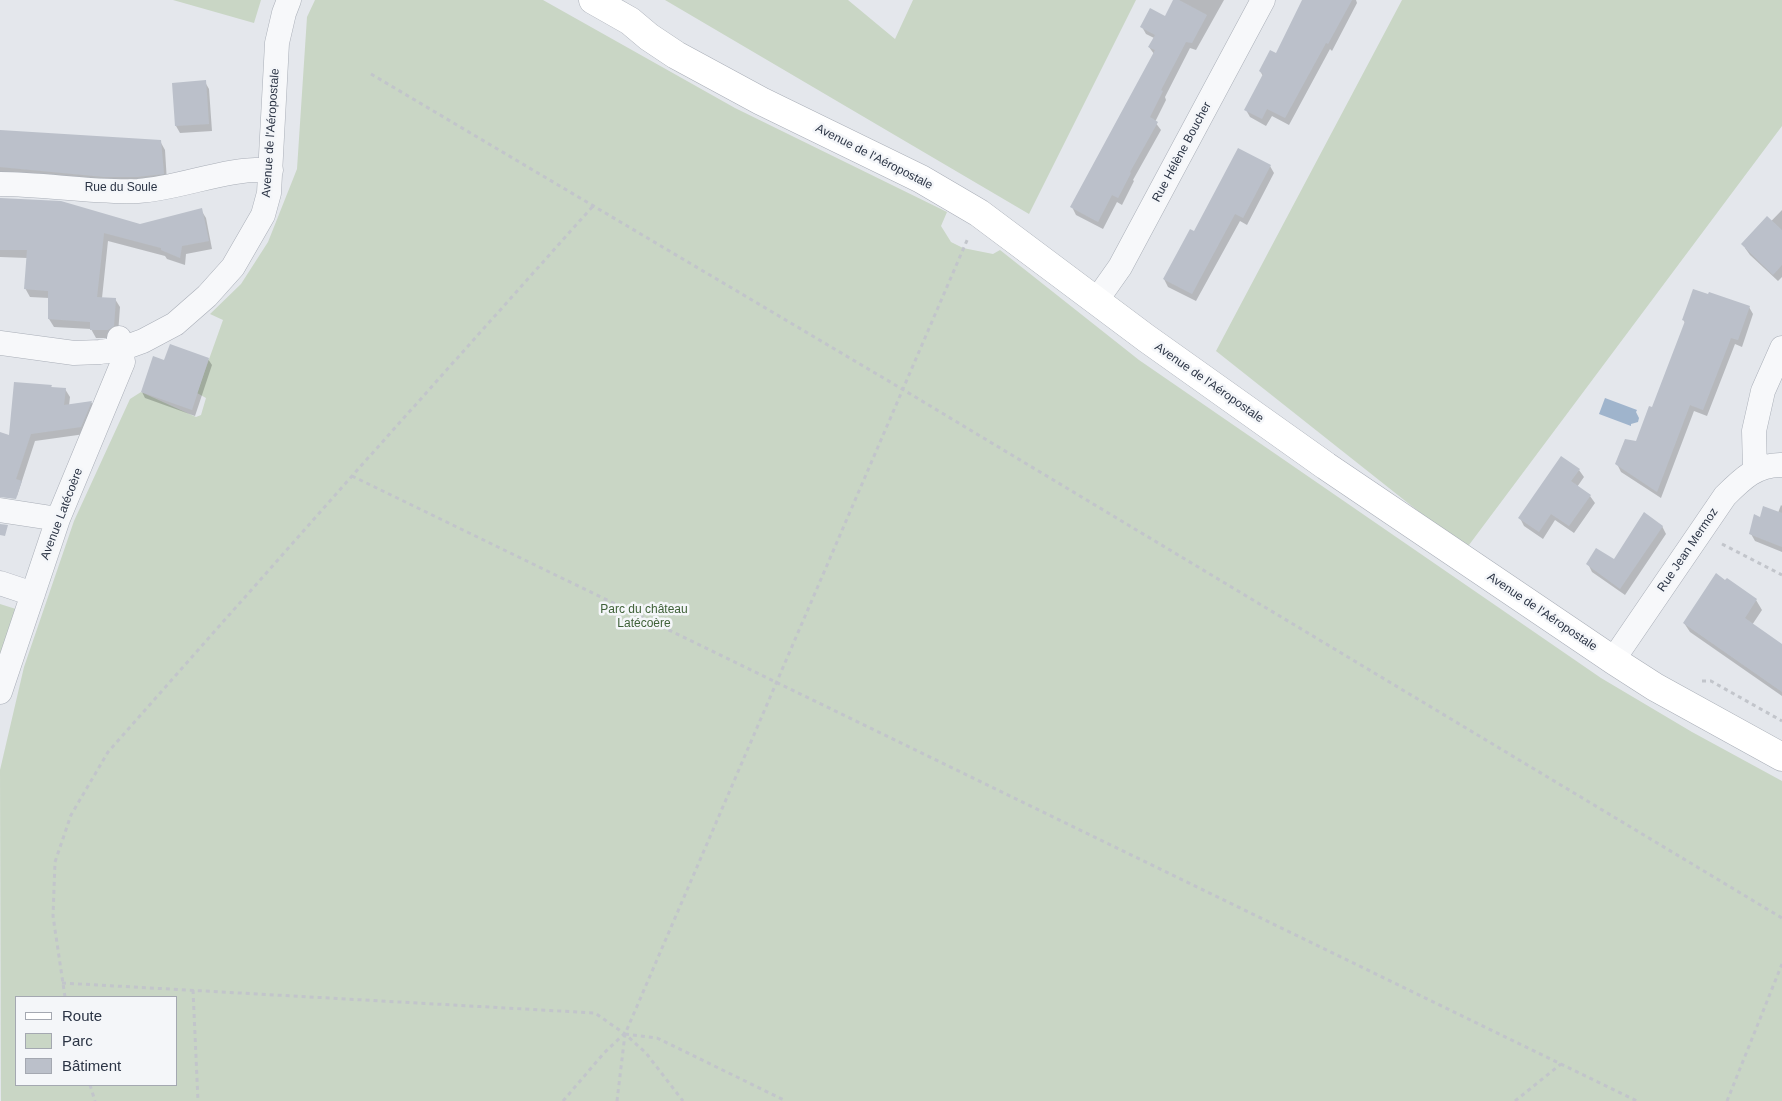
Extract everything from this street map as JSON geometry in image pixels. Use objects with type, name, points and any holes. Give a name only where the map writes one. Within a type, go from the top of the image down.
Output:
[{"type":"street","name":"Avenue de l'Aéropostale","points":[[0,343],[74,353],[100,352],[120,344],[143,341],[175,324],[207,296],[233,267],[263,215],[270,192],[277,43],[289,0]]},
{"type":"street","name":"Avenue de l'Aéropostale","points":[[593,0],[625,11],[649,37],[684,59],[761,101],[921,179],[979,213],[1146,338],[1326,466],[1613,660],[1655,686],[1782,757]]},
{"type":"street","name":"Rue Hélène Boucher","points":[[1096,301],[1120,267],[1263,0]]},
{"type":"street","name":"Rue du Soule","points":[[0,184],[138,191],[166,188],[219,175],[271,170]]},
{"type":"street","name":"Avenue Latécoère","points":[[0,692],[58,519],[123,362],[120,344]]},
{"type":"street","points":[[1755,470],[1755,423],[1763,391],[1782,348]]},
{"type":"street","name":"Rue Jean Mermoz","points":[[1613,660],[1725,496],[1755,470],[1772,465],[1782,465]]},
{"type":"street","points":[[0,510],[58,519]]},
{"type":"street","points":[[0,583],[33,594]]},
{"type":"path","points":[[371,74],[902,389],[1782,918]]},
{"type":"path","points":[[65,996],[53,916],[56,862],[71,815],[108,752],[593,206]]},
{"type":"path","points":[[618,1101],[625,1034],[963,248]]},
{"type":"path","points":[[352,476],[777,681],[1637,1101]]},
{"type":"path","points":[[1700,532],[1782,575]]},
{"type":"path","points":[[1727,1101],[1782,964]]},
{"type":"path","points":[[62,983],[595,1013],[625,1034],[646,1052],[683,1101]]},
{"type":"path","points":[[193,990],[198,1101]]},
{"type":"path","points":[[563,1101],[604,1053],[625,1034],[657,1038],[786,1101]]},
{"type":"path","points":[[1515,1101],[1561,1064]]},
{"type":"path","points":[[90,1086],[95,1101]]},
{"type":"green space","points":[[173,0],[261,0],[254,23]]},
{"type":"green space","name":"Parc du château Latécoère","points":[[315,0],[543,0],[735,108],[947,212],[941,226],[951,242],[963,248],[993,254],[1000,250],[1139,360],[1601,678],[1692,732],[1782,781],[1782,1101],[1,1101],[0,770],[24,667],[74,521],[130,399],[141,392],[196,417],[201,415],[206,398],[197,393],[223,320],[210,314],[241,284],[268,242],[297,169],[307,17]]},
{"type":"green space","points":[[665,0],[848,0],[895,39],[913,0],[1136,0],[1029,214]]},
{"type":"green space","points":[[1402,0],[1782,0],[1782,126],[1466,549],[1216,351]]},
{"type":"green space","points":[[0,604],[19,610],[0,672]]},
{"type":"water","points":[[1605,398],[1637,410],[1638,422],[1631,424],[1631,426],[1599,414]]},
{"type":"building","points":[[1173,0],[1179,0],[1207,15],[1192,43],[1186,42],[1161,90],[1163,91],[1150,117],[1158,122],[1118,198],[1112,195],[1098,222],[1070,207],[1155,50],[1148,47],[1155,35],[1140,27],[1150,8],[1165,16]]},
{"type":"building","points":[[1302,0],[1352,0],[1285,118],[1267,109],[1262,119],[1244,110],[1263,74],[1259,71],[1270,50],[1276,53]]},
{"type":"building","points":[[206,80],[209,124],[175,126],[172,83]]},
{"type":"building","points":[[0,130],[161,140],[164,174],[137,177],[104,177],[0,167]]},
{"type":"building","points":[[1238,148],[1271,165],[1243,218],[1235,214],[1192,294],[1163,279],[1190,229],[1194,231]]},
{"type":"building","points":[[0,198],[61,201],[140,224],[202,208],[209,241],[182,246],[180,258],[161,250],[161,248],[104,233],[97,297],[116,298],[114,326],[108,330],[90,330],[90,322],[48,319],[48,291],[24,289],[27,250],[0,250]]},
{"type":"building","points":[[1767,216],[1782,230],[1782,265],[1773,275],[1741,244]]},
{"type":"building","points":[[1693,289],[1708,294],[1709,292],[1750,306],[1738,340],[1731,338],[1703,410],[1690,405],[1657,492],[1615,464],[1625,439],[1636,441],[1649,406],[1652,407],[1685,321],[1682,320]]},
{"type":"building","points":[[170,344],[209,358],[192,410],[141,392],[153,356],[164,360]]},
{"type":"building","points":[[14,382],[66,388],[64,405],[92,401],[81,427],[31,434],[16,479],[22,481],[16,499],[0,497],[0,432],[9,435]]},
{"type":"building","points":[[1561,456],[1580,469],[1571,481],[1591,495],[1569,526],[1551,514],[1539,532],[1518,518]]},
{"type":"building","points":[[1763,506],[1782,513],[1782,547],[1749,534],[1754,514],[1760,517]]},
{"type":"building","points":[[1644,512],[1663,526],[1620,589],[1586,564],[1596,548],[1614,559]]},
{"type":"building","points":[[0,524],[8,525],[5,536],[0,535]]},
{"type":"building","points":[[1716,573],[1725,580],[1727,578],[1757,599],[1745,618],[1782,644],[1782,692],[1683,623]]}]
